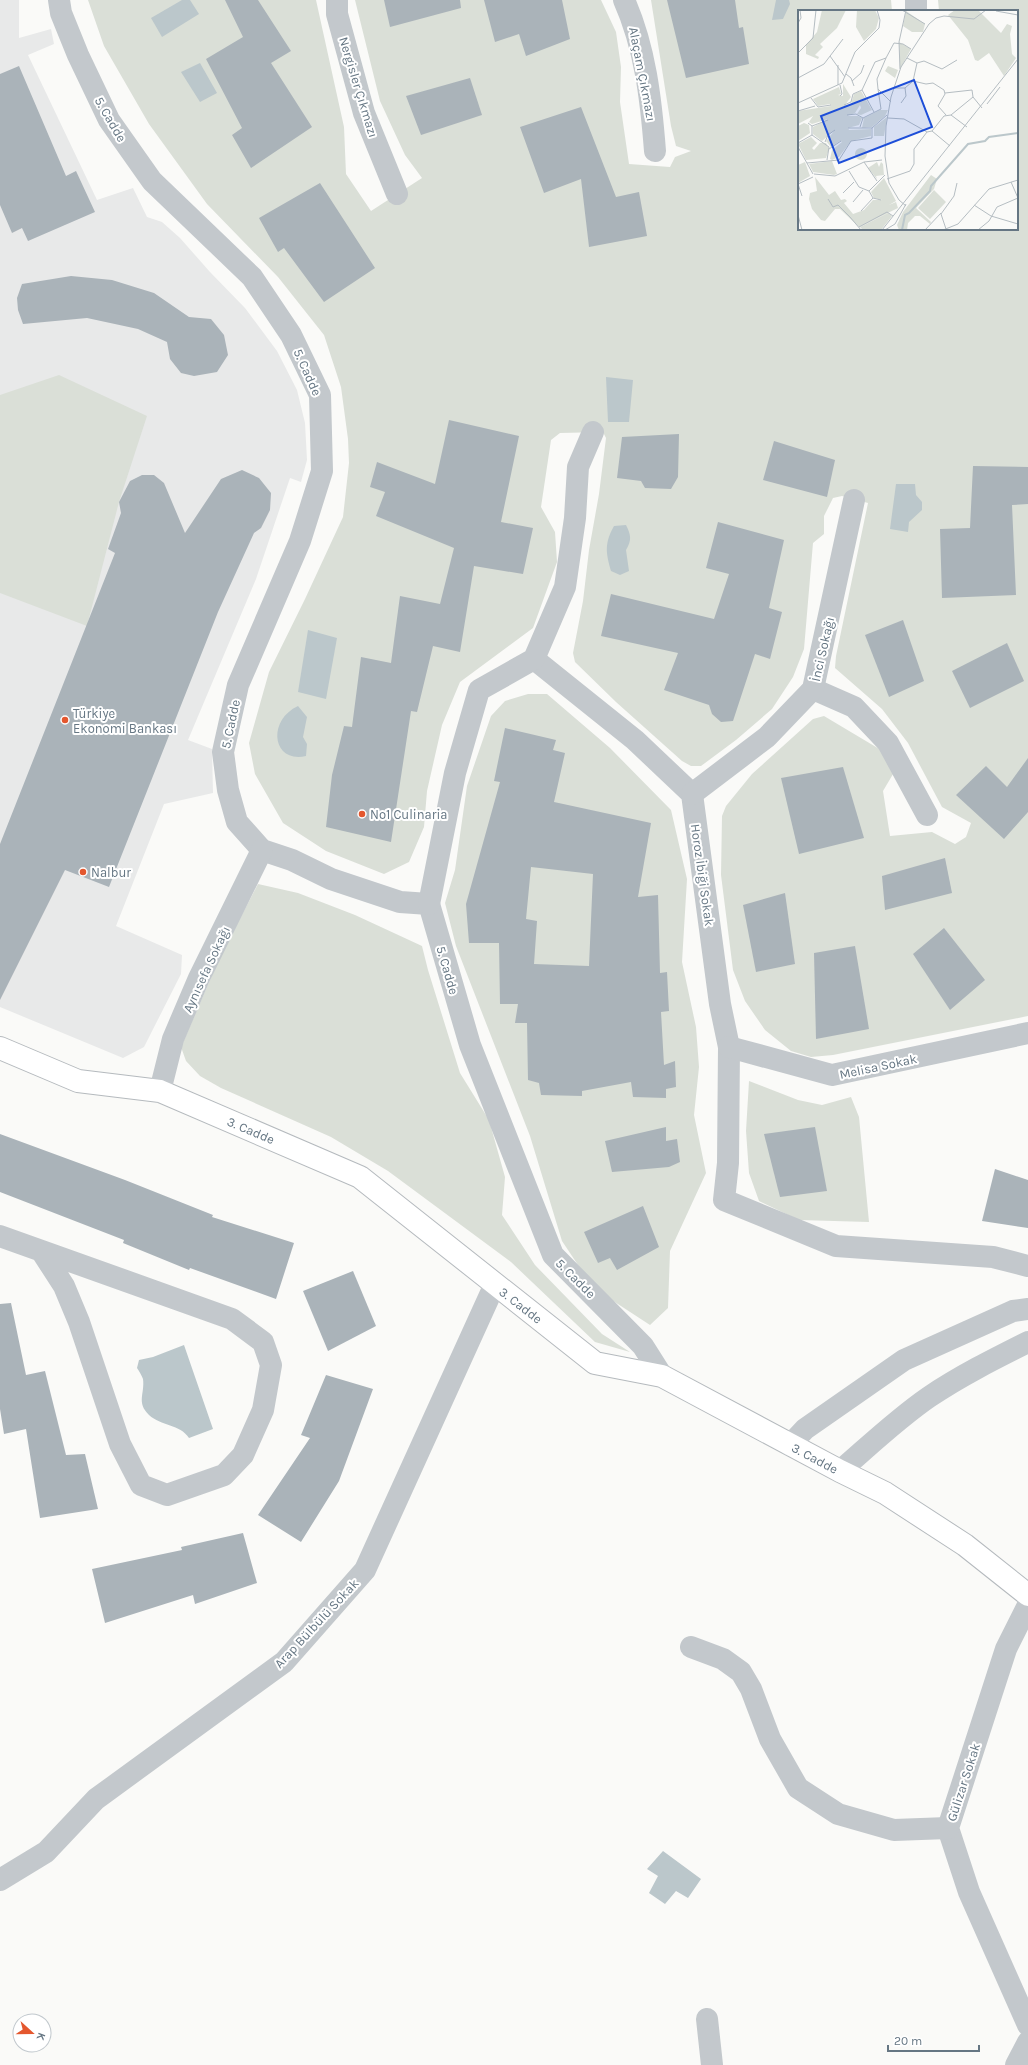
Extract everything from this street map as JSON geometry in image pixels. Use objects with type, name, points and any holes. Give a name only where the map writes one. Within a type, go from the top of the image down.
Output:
[{"type":"main road","name":"3. Cadde","points":[[0,1048],[78,1081],[160,1091],[360,1177],[595,1363],[662,1376],[840,1472],[886,1493],[965,1545],[1028,1595]]},
{"type":"street","name":"5. Cadde","points":[[59,0],[61,13],[78,55],[109,120],[152,181],[252,277],[291,336],[320,395],[322,470],[300,541],[238,685],[223,752],[228,790],[237,822],[262,850],[292,860],[331,879],[400,902],[428,904],[470,1045],[553,1255],[642,1346],[662,1376]]},
{"type":"street","name":"Nergisler Çıkmazı","points":[[337,0],[337,14],[364,113],[397,194]]},
{"type":"street","name":"Alaçam Çıkmazı","points":[[624,0],[635,26],[645,71],[652,109],[655,151]]},
{"type":"street","points":[[428,904],[455,773],[480,690],[534,659],[565,587],[575,518],[578,467],[593,432]]},
{"type":"street","name":"İnci Sokağı","points":[[692,794],[767,737],[813,689],[854,500]]},
{"type":"street","points":[[534,659],[635,740],[692,794]]},
{"type":"street","points":[[813,689],[854,707],[888,743],[927,815]]},
{"type":"street","name":"Horoz İbiği Sokak","points":[[692,794],[720,1004],[729,1047],[728,1163],[724,1200],[836,1246],[993,1257],[1028,1266]]},
{"type":"street","name":"Aynısefa Sokağı","points":[[160,1091],[173,1039],[200,978],[262,850]]},
{"type":"street","name":"Melisa Sokak","points":[[729,1047],[832,1076],[1028,1033]]},
{"type":"street","points":[[0,1236],[232,1319],[263,1342],[271,1365],[263,1410],[244,1455],[224,1475],[167,1495],[140,1485],[120,1444],[79,1322],[67,1294],[42,1252]]},
{"type":"street","name":"Arap Bülbülü Sokak","points":[[0,1880],[46,1852],[96,1799],[284,1662],[365,1570],[495,1284]]},
{"type":"street","points":[[790,1445],[805,1429],[904,1360],[1013,1311],[1028,1309]]},
{"type":"street","points":[[840,1472],[904,1416],[930,1397],[989,1362],[1028,1342]]},
{"type":"street","name":"Gülizar Sokak","points":[[1028,1605],[1006,1649],[948,1828],[969,1892],[1028,2025]]},
{"type":"street","points":[[691,1647],[723,1659],[741,1672],[751,1689],[770,1739],[798,1788],[838,1814],[894,1830],[948,1828]]},
{"type":"street","points":[[707,2020],[712,2065]]},
{"type":"street","points":[[1016,2065],[1028,2042]]},
{"type":"shaded area","points":[[0,0],[19,0],[19,38],[51,29],[54,44],[28,55],[97,200],[133,188],[147,217],[162,222],[180,238],[245,308],[277,351],[297,390],[305,423],[307,460],[301,482],[290,478],[256,579],[188,740],[212,749],[213,793],[164,804],[116,926],[182,955],[181,974],[144,1047],[123,1058],[0,1007]]},
{"type":"shaded area","points":[[88,0],[316,0],[344,127],[346,174],[371,211],[422,178],[405,155],[380,101],[355,0],[601,0],[616,32],[621,67],[620,102],[629,164],[670,167],[675,157],[691,151],[676,146],[671,126],[651,0],[891,0],[892,10],[798,10],[798,230],[1018,230],[1018,10],[939,10],[938,0],[1028,0],[1028,1016],[833,1055],[811,1057],[791,1051],[765,1030],[745,1001],[733,970],[721,875],[722,816],[726,806],[752,774],[813,719],[824,716],[881,750],[896,769],[883,791],[890,836],[932,832],[955,844],[966,837],[971,823],[942,807],[908,743],[882,709],[835,668],[836,656],[868,503],[842,496],[833,498],[824,516],[824,534],[813,543],[804,649],[793,677],[772,709],[736,740],[701,766],[691,766],[682,761],[616,702],[575,662],[573,653],[583,601],[606,438],[603,432],[560,433],[551,440],[541,507],[555,532],[557,562],[533,628],[460,682],[442,725],[427,791],[424,827],[409,862],[384,874],[326,851],[283,823],[255,774],[249,743],[269,672],[343,517],[349,463],[348,439],[341,387],[324,335],[278,277],[207,204],[149,124],[104,46]]},
{"type":"shaded area","points":[[182,0],[190,0],[199,14],[162,37],[151,18]]},
{"type":"shaded area","points":[[776,0],[789,0],[790,4],[783,19],[772,20]]},
{"type":"shaded area","points":[[200,63],[217,93],[200,102],[181,72]]},
{"type":"shaded area","points":[[59,375],[147,416],[119,502],[87,626],[0,593],[0,395]]},
{"type":"shaded area","points":[[606,377],[633,380],[629,422],[608,422]]},
{"type":"shaded area","points":[[896,484],[915,484],[916,495],[922,502],[922,510],[909,522],[908,532],[890,529]]},
{"type":"shaded area","points":[[626,525],[630,538],[626,550],[629,571],[620,575],[611,571],[607,554],[607,543],[614,526]]},
{"type":"shaded area","points":[[308,630],[337,638],[326,699],[298,692]]},
{"type":"shaded area","points":[[528,694],[547,694],[610,748],[671,810],[687,879],[682,962],[696,1027],[699,1067],[694,1115],[706,1173],[670,1251],[668,1308],[650,1325],[601,1293],[578,1265],[562,1241],[530,1136],[456,946],[445,903],[455,870],[467,786],[491,716],[505,701]]},
{"type":"shaded area","points":[[298,706],[307,717],[303,737],[307,744],[306,756],[295,757],[286,754],[281,748],[278,740],[278,731],[281,721],[288,713]]},
{"type":"shaded area","points":[[258,884],[298,893],[355,915],[422,946],[460,1073],[489,1120],[505,1177],[502,1215],[535,1265],[602,1334],[630,1352],[595,1342],[511,1262],[388,1171],[331,1137],[221,1088],[200,1076],[186,1061],[181,1047],[220,957]]},
{"type":"shaded area","points":[[749,1081],[798,1100],[822,1105],[851,1097],[859,1117],[869,1222],[799,1220],[759,1201],[749,1173],[746,1131]]},
{"type":"shaded area","points":[[184,1345],[213,1429],[189,1438],[185,1433],[176,1427],[154,1419],[145,1410],[142,1402],[143,1379],[137,1368],[139,1360],[153,1357]]},
{"type":"shaded area","points":[[663,1851],[701,1879],[688,1898],[676,1891],[665,1904],[649,1893],[658,1876],[647,1869]]},
{"type":"building","points":[[225,0],[258,0],[291,51],[271,63],[312,127],[251,168],[232,135],[242,128],[206,59],[243,37]]},
{"type":"building","points":[[384,0],[460,0],[461,8],[390,27]]},
{"type":"building","points":[[484,0],[562,0],[570,39],[526,56],[519,34],[495,42]]},
{"type":"building","points":[[667,0],[735,0],[739,28],[743,27],[749,64],[686,78]]},
{"type":"building","points":[[19,66],[66,176],[76,171],[95,212],[28,241],[22,228],[12,233],[0,205],[0,74]]},
{"type":"building","points":[[470,78],[482,115],[421,135],[406,96]]},
{"type":"building","points":[[581,107],[616,197],[639,192],[647,236],[589,247],[581,179],[544,193],[520,127]]},
{"type":"building","points":[[320,183],[375,268],[324,302],[284,248],[278,252],[259,218]]},
{"type":"building","points":[[71,276],[112,280],[154,293],[189,317],[211,319],[224,335],[228,355],[217,372],[194,376],[181,373],[170,359],[167,342],[138,329],[87,318],[23,324],[18,310],[17,298],[22,284]]},
{"type":"building","points":[[449,420],[519,436],[501,522],[533,528],[523,574],[474,566],[460,652],[433,646],[417,712],[411,711],[391,842],[326,827],[332,775],[344,726],[352,727],[361,657],[391,663],[400,596],[440,604],[454,548],[376,516],[385,492],[370,487],[377,462],[435,484]]},
{"type":"building","points":[[679,434],[678,477],[671,489],[645,488],[641,481],[617,478],[622,437]]},
{"type":"building","points":[[774,441],[835,460],[827,497],[763,480]]},
{"type":"building","points":[[973,466],[1028,467],[1028,504],[1012,505],[1016,595],[942,598],[940,529],[970,528]]},
{"type":"building","points":[[242,470],[259,478],[271,493],[270,510],[261,528],[254,533],[218,612],[109,887],[65,870],[0,1000],[0,844],[115,553],[108,549],[121,513],[119,502],[130,481],[142,475],[154,475],[164,483],[185,533],[221,479]]},
{"type":"building","points":[[718,522],[784,540],[769,608],[782,612],[770,659],[755,654],[733,721],[721,722],[712,714],[709,705],[664,690],[678,653],[601,636],[611,594],[714,619],[729,574],[706,568]]},
{"type":"building","points":[[903,620],[924,681],[889,697],[865,635]]},
{"type":"building","points":[[1007,643],[1024,681],[970,708],[952,671]]},
{"type":"building","points":[[505,728],[556,740],[553,750],[565,753],[554,802],[651,823],[638,897],[658,895],[660,973],[667,972],[669,1011],[661,1012],[664,1065],[675,1061],[676,1087],[666,1089],[666,1098],[633,1097],[631,1082],[582,1091],[582,1096],[541,1095],[539,1083],[528,1080],[527,1023],[515,1023],[518,1004],[500,1004],[499,943],[469,943],[466,904],[500,782],[494,781]],"holes":[[[531,867],[593,874],[589,966],[534,964],[537,921],[526,919]]]},
{"type":"building","points":[[1028,758],[1028,812],[1004,839],[956,795],[986,766],[1007,787]]},
{"type":"building","points":[[843,767],[864,838],[799,854],[781,778]]},
{"type":"building","points":[[945,858],[952,893],[885,910],[882,876]]},
{"type":"building","points":[[785,893],[795,964],[756,972],[743,905]]},
{"type":"building","points":[[944,928],[985,980],[950,1010],[913,954]]},
{"type":"building","points":[[855,946],[869,1029],[816,1039],[814,953]]},
{"type":"building","points":[[666,1127],[666,1141],[677,1139],[680,1162],[669,1167],[612,1172],[605,1141]]},
{"type":"building","points":[[815,1127],[827,1191],[780,1197],[764,1134]]},
{"type":"building","points":[[0,1134],[125,1180],[213,1215],[212,1217],[294,1243],[276,1299],[190,1268],[189,1270],[123,1243],[124,1240],[0,1192]]},
{"type":"building","points":[[995,1169],[1028,1180],[1028,1228],[982,1221]]},
{"type":"building","points":[[643,1206],[659,1247],[617,1270],[610,1258],[598,1263],[584,1232]]},
{"type":"building","points":[[353,1271],[376,1326],[328,1351],[303,1291]]},
{"type":"building","points":[[11,1303],[26,1375],[45,1371],[66,1455],[85,1454],[98,1509],[40,1518],[26,1429],[4,1434],[0,1409],[0,1304]]},
{"type":"building","points":[[326,1375],[373,1389],[339,1481],[301,1542],[258,1515],[310,1438],[301,1435]]},
{"type":"building","points":[[243,1533],[257,1583],[195,1604],[193,1595],[105,1623],[92,1569],[182,1550],[181,1547]]},
{"type":"place","name":"Türkiye Ekonomi Bankası","points":[[65,720]]},
{"type":"place","name":"No1 Culinaria","points":[[362,814]]},
{"type":"place","name":"Nalbur","points":[[83,872]]}]
